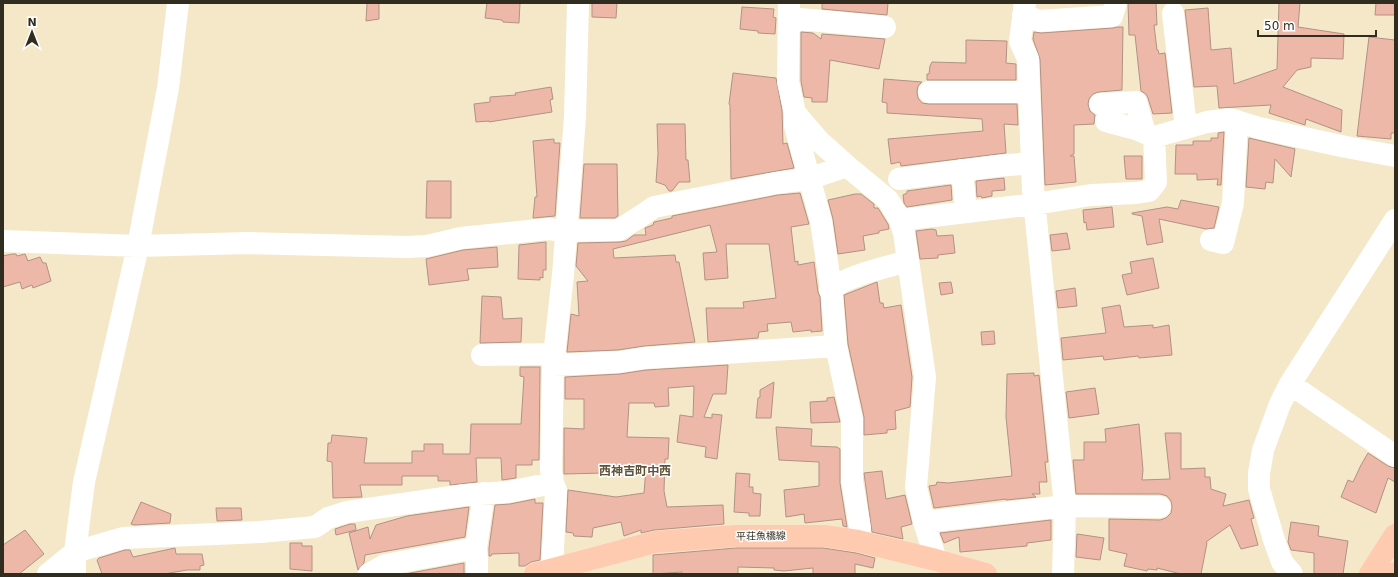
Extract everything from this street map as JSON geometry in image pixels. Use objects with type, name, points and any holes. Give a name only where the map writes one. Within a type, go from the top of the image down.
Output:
[{"type":"main road","points":[[1370,574],[1395,535]]},
{"type":"main road","name":"平荘魚橋線","points":[[544,572],[656,542],[736,536],[824,536],[858,541],[986,574]]},
{"type":"street","points":[[75,574],[75,552],[84,482],[138,246],[168,88],[178,3]]},
{"type":"street","points":[[544,572],[556,490],[553,483],[551,470],[554,360],[563,275],[565,231],[575,118],[578,3]]},
{"type":"street","points":[[1063,574],[1065,506],[1033,190],[1028,59],[1020,41],[1024,9],[1040,21],[1112,16],[1116,3]]},
{"type":"street","points":[[858,541],[860,528],[852,481],[852,420],[836,346],[820,221],[795,126],[795,113],[788,82],[789,10],[885,27]]},
{"type":"street","points":[[1174,13],[1186,128]]},
{"type":"street","points":[[929,92],[1029,92]]},
{"type":"street","points":[[1103,112],[1149,135],[1186,128],[1207,122],[1230,119],[1259,128],[1395,156]]},
{"type":"street","points":[[795,113],[819,141],[888,200],[900,220],[904,233],[925,377],[916,487],[924,522],[936,560]]},
{"type":"street","points":[[1211,240],[1224,243],[1232,203],[1237,121]]},
{"type":"street","points":[[900,220],[1035,204],[1091,195],[1136,194],[1149,191],[1156,182],[1149,135]]},
{"type":"street","points":[[899,179],[962,170],[1032,163]]},
{"type":"street","points":[[3,241],[138,246],[248,243],[407,247],[427,246],[461,238],[548,229],[565,231],[619,230],[654,206],[776,183],[808,179],[847,166]]},
{"type":"street","points":[[962,170],[966,212]]},
{"type":"street","points":[[1292,574],[1282,562],[1259,489],[1259,473],[1263,450],[1280,404],[1290,384],[1395,220]]},
{"type":"street","points":[[830,290],[836,285],[852,278],[908,261]]},
{"type":"street","points":[[482,355],[554,360],[619,362],[645,358],[836,346]]},
{"type":"street","points":[[1290,384],[1395,456]]},
{"type":"street","points":[[48,574],[75,552],[123,538],[260,532],[315,527],[328,518],[347,512],[465,495],[508,492],[553,483]]},
{"type":"street","points":[[477,574],[476,548],[484,493]]},
{"type":"street","points":[[924,522],[1065,506],[1160,507]]},
{"type":"street","points":[[369,574],[385,565],[476,548]]},
{"type":"building","points":[[367,3],[379,3],[379,19],[366,21]]},
{"type":"building","points":[[487,3],[520,3],[519,23],[503,22],[502,20],[485,18]]},
{"type":"building","points":[[592,3],[617,3],[616,18],[592,17]]},
{"type":"building","points":[[822,3],[888,3],[887,15],[822,9]]},
{"type":"building","points":[[1128,3],[1156,3],[1157,25],[1154,25],[1157,50],[1159,54],[1165,53],[1172,113],[1153,114],[1146,94],[1141,91],[1135,35],[1129,35]]},
{"type":"building","points":[[1279,3],[1300,3],[1298,27],[1344,34],[1343,59],[1311,58],[1311,67],[1297,70],[1283,87],[1342,110],[1341,132],[1306,119],[1305,125],[1269,113],[1271,105],[1219,108],[1217,86],[1194,87],[1185,10],[1208,8],[1211,50],[1231,48],[1234,84],[1277,69]]},
{"type":"building","points":[[1376,3],[1395,3],[1395,15],[1375,15]]},
{"type":"building","points":[[742,7],[774,9],[773,17],[776,18],[775,34],[758,33],[758,31],[740,29]]},
{"type":"building","points":[[1123,27],[1122,90],[1093,94],[1089,99],[1088,104],[1090,111],[1095,115],[1094,124],[1074,125],[1074,154],[1070,156],[1074,156],[1076,182],[1045,185],[1040,59],[1033,39],[1034,32],[1041,33]]},
{"type":"building","points":[[801,32],[813,33],[821,39],[822,34],[885,39],[879,69],[830,60],[827,102],[812,102],[812,98],[804,97],[801,81]]},
{"type":"building","points":[[1369,37],[1395,40],[1395,133],[1391,133],[1391,139],[1357,136]]},
{"type":"building","points":[[966,40],[1007,41],[1006,63],[1016,64],[1016,80],[927,80],[927,74],[929,74],[932,62],[966,63]]},
{"type":"building","points":[[733,73],[776,78],[782,110],[783,144],[787,143],[794,168],[731,179],[729,104]]},
{"type":"building","points":[[884,79],[922,82],[918,86],[917,92],[918,98],[922,103],[1017,104],[1018,125],[1004,124],[1006,153],[901,166],[900,162],[891,164],[888,139],[983,131],[982,119],[887,113],[887,103],[882,102]]},
{"type":"building","points":[[551,87],[553,99],[550,100],[552,112],[489,122],[476,122],[474,104],[490,102],[490,97],[516,95],[515,93]]},
{"type":"building","points":[[657,124],[685,124],[686,160],[688,160],[690,182],[679,182],[672,191],[669,191],[665,185],[656,182],[658,154]]},
{"type":"building","points":[[1224,132],[1221,185],[1217,185],[1218,179],[1197,180],[1197,174],[1175,174],[1176,145],[1193,145],[1193,141],[1211,141],[1211,138],[1218,138],[1218,133]]},
{"type":"building","points":[[1249,138],[1295,149],[1291,177],[1275,159],[1273,183],[1266,182],[1265,189],[1246,187]]},
{"type":"building","points":[[554,139],[554,143],[560,143],[555,216],[533,218],[535,197],[537,197],[533,141]]},
{"type":"building","points":[[1124,156],[1142,156],[1142,179],[1126,179]]},
{"type":"building","points":[[584,164],[617,164],[618,216],[615,218],[580,218]]},
{"type":"building","points":[[1004,178],[1005,190],[992,191],[992,196],[982,198],[981,196],[977,197],[976,181]]},
{"type":"building","points":[[427,181],[451,181],[451,218],[426,218]]},
{"type":"building","points":[[951,185],[952,200],[907,207],[904,203],[903,195],[907,193],[907,191]]},
{"type":"building","points":[[800,193],[809,224],[791,227],[795,262],[798,261],[798,265],[814,262],[820,297],[822,331],[811,332],[811,330],[793,332],[791,322],[767,324],[768,331],[759,332],[758,338],[708,342],[706,308],[744,308],[743,302],[776,298],[769,244],[726,244],[728,278],[705,280],[703,253],[717,252],[710,225],[613,249],[614,258],[675,255],[676,262],[679,262],[695,342],[644,346],[618,350],[567,352],[571,314],[579,316],[577,282],[588,281],[576,266],[578,243],[626,241],[634,235],[646,235],[645,228],[653,225],[654,222],[672,218],[672,216],[778,195]]},
{"type":"building","points":[[861,194],[874,204],[874,208],[878,208],[888,224],[889,229],[879,231],[879,233],[863,236],[865,250],[838,254],[833,219],[828,200]]},
{"type":"building","points":[[1181,200],[1219,207],[1214,228],[1206,229],[1159,219],[1163,242],[1147,245],[1142,216],[1132,213],[1167,207],[1178,209]]},
{"type":"building","points":[[1112,207],[1114,227],[1087,230],[1086,222],[1084,223],[1083,210]]},
{"type":"building","points":[[936,230],[937,236],[953,235],[955,253],[938,255],[938,258],[920,259],[916,231]]},
{"type":"building","points":[[1067,233],[1070,249],[1052,251],[1050,235]]},
{"type":"building","points":[[546,242],[546,270],[543,270],[543,278],[540,277],[540,280],[518,279],[519,245]]},
{"type":"building","points":[[497,247],[498,267],[467,269],[469,280],[429,285],[426,259],[463,250]]},
{"type":"building","points":[[16,254],[17,256],[25,254],[28,261],[40,257],[43,263],[46,263],[51,281],[33,288],[32,285],[22,289],[20,282],[3,287],[3,256]]},
{"type":"building","points":[[1153,258],[1159,288],[1127,295],[1122,275],[1132,273],[1130,262]]},
{"type":"building","points":[[877,282],[880,303],[883,303],[884,308],[901,305],[912,377],[910,407],[895,411],[896,429],[887,430],[887,433],[864,435],[864,417],[848,344],[844,295]]},
{"type":"building","points":[[951,282],[953,293],[941,295],[939,283]]},
{"type":"building","points":[[1075,288],[1077,306],[1058,308],[1056,291]]},
{"type":"building","points":[[482,296],[501,297],[503,319],[522,318],[521,342],[480,343]]},
{"type":"building","points":[[1120,305],[1124,327],[1153,325],[1153,328],[1169,325],[1172,355],[1139,358],[1138,356],[1104,360],[1103,356],[1063,360],[1061,338],[1106,333],[1102,308]]},
{"type":"building","points":[[994,331],[995,344],[982,345],[981,332]]},
{"type":"building","points":[[728,365],[726,394],[713,394],[704,417],[712,418],[712,414],[722,415],[717,459],[705,457],[706,447],[677,442],[680,415],[693,417],[694,386],[668,388],[669,406],[655,407],[654,403],[629,403],[627,437],[669,438],[668,459],[665,459],[664,491],[667,507],[723,505],[724,524],[654,530],[641,533],[641,530],[624,536],[621,522],[593,528],[592,537],[574,536],[573,533],[566,532],[568,490],[616,497],[644,493],[646,468],[605,467],[605,473],[564,474],[564,428],[584,429],[584,399],[565,399],[565,377]]},
{"type":"building","points":[[520,367],[540,367],[539,460],[532,460],[532,465],[516,465],[516,478],[502,480],[501,458],[476,458],[477,482],[450,485],[450,481],[438,481],[438,476],[402,476],[402,485],[360,485],[362,497],[333,498],[332,462],[327,461],[328,443],[331,443],[332,435],[367,438],[364,463],[412,463],[412,451],[424,451],[424,444],[443,444],[443,454],[470,454],[471,424],[521,424],[524,377],[520,376]]},
{"type":"building","points":[[1034,373],[1034,376],[1039,375],[1048,462],[1045,462],[1047,482],[1039,482],[1040,494],[1032,494],[1036,497],[1006,499],[934,508],[929,486],[936,485],[937,482],[948,483],[1012,476],[1006,417],[1007,374]]},
{"type":"building","points":[[774,382],[771,418],[756,418],[760,390]]},
{"type":"building","points":[[1095,388],[1099,414],[1069,418],[1066,392]]},
{"type":"building","points":[[834,397],[840,422],[811,423],[810,402],[827,401],[827,398]]},
{"type":"building","points":[[1139,424],[1143,470],[1142,480],[1170,479],[1165,433],[1181,433],[1181,469],[1205,468],[1205,477],[1210,477],[1211,489],[1226,494],[1223,506],[1249,500],[1254,518],[1251,519],[1258,545],[1241,549],[1230,525],[1206,542],[1201,574],[1181,574],[1157,568],[1157,570],[1148,569],[1147,571],[1124,566],[1127,554],[1109,550],[1109,519],[1160,520],[1166,518],[1171,513],[1171,501],[1167,496],[1160,494],[1076,494],[1073,460],[1084,460],[1084,442],[1106,442],[1105,429]]},
{"type":"building","points":[[776,427],[812,429],[811,446],[837,447],[840,449],[840,483],[847,527],[843,526],[842,519],[805,523],[804,514],[786,517],[784,490],[819,486],[819,462],[779,460]]},
{"type":"building","points":[[1368,453],[1388,466],[1395,468],[1395,482],[1388,478],[1376,513],[1341,497],[1348,480],[1353,482]]},
{"type":"building","points":[[882,471],[886,499],[905,495],[912,524],[901,527],[903,539],[872,532],[864,473]]},
{"type":"building","points":[[736,473],[750,474],[749,487],[753,487],[753,493],[761,494],[760,516],[749,516],[749,513],[734,512]]},
{"type":"building","points":[[535,499],[535,503],[543,503],[540,560],[531,562],[525,566],[519,566],[519,553],[492,554],[489,556],[495,505],[510,504]]},
{"type":"building","points":[[141,502],[171,514],[170,523],[131,524]]},
{"type":"building","points":[[469,507],[465,537],[365,555],[364,563],[358,570],[349,533],[368,527],[370,539],[376,525],[407,516]]},
{"type":"building","points":[[216,508],[241,508],[242,520],[217,521]]},
{"type":"building","points":[[1051,520],[1051,540],[1027,543],[1027,546],[960,552],[959,537],[944,543],[940,533]]},
{"type":"building","points":[[1291,522],[1319,526],[1318,536],[1348,541],[1343,574],[1314,574],[1314,553],[1291,550],[1288,542]]},
{"type":"building","points":[[350,524],[355,524],[356,530],[336,535],[335,529]]},
{"type":"building","points":[[25,530],[44,554],[19,574],[3,574],[3,545]]},
{"type":"building","points":[[1077,534],[1104,538],[1100,560],[1076,557]]},
{"type":"building","points":[[290,543],[302,543],[302,546],[312,546],[312,571],[290,569]]},
{"type":"building","points":[[175,548],[176,554],[202,554],[204,565],[200,566],[200,570],[187,570],[164,574],[102,574],[97,560],[99,558],[125,550],[130,550],[133,557]]},
{"type":"building","points":[[736,548],[823,548],[856,553],[875,558],[873,568],[855,564],[855,574],[813,574],[813,568],[784,571],[774,570],[774,568],[738,567],[738,574],[682,574],[682,572],[653,574],[653,555]]},
{"type":"building","points":[[464,563],[464,574],[405,574]]},
{"type":"district","name":"西神吉町中西","points":[[635,471]]}]
